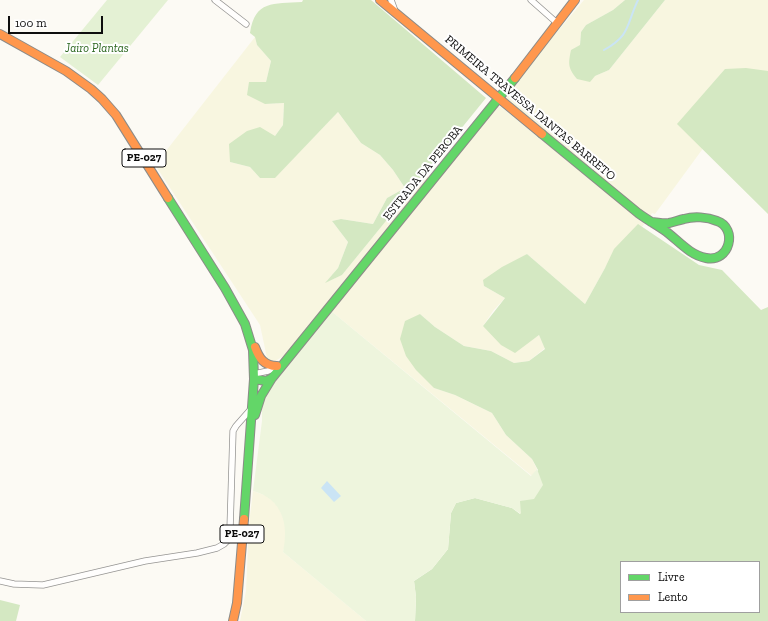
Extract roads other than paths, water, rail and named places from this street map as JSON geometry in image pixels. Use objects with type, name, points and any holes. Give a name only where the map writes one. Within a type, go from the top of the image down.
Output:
[{"type":"street","points":[[215,0],[246,24]]},
{"type":"street","name":"PRIMEIRA TRAVESSA DANTAS BARRETO","points":[[380,0],[651,222],[664,230],[689,250],[700,257],[713,259],[721,256],[729,245],[728,231],[721,222],[707,219],[688,218],[668,223],[651,222]]},
{"type":"street","points":[[391,0],[395,12]]},
{"type":"street","points":[[531,0],[556,23]]},
{"type":"street","name":"ESTRADA DA PEROBA","points":[[250,446],[258,403],[272,378],[499,98],[575,0]]},
{"type":"street","name":"PE-027","points":[[0,34],[58,66],[84,84],[102,99],[116,115],[225,288],[245,324],[252,350],[254,376],[239,584],[237,603],[232,621]]},
{"type":"street","points":[[245,324],[260,360],[267,365],[273,367],[277,366]]},
{"type":"street","points":[[254,376],[268,371],[288,359]]},
{"type":"street","points":[[254,376],[264,381],[272,378]]},
{"type":"street","points":[[0,582],[43,585],[145,561],[217,548],[224,544],[227,541],[230,528],[233,431],[252,409]]},
{"type":"water","points":[[327,481],[341,496],[334,502],[321,488]]},
{"type":"waterway","points":[[604,50],[613,45],[627,29],[638,0]]},
{"type":"park label","name":"Jairo Plantas","points":[[97,49]]}]
